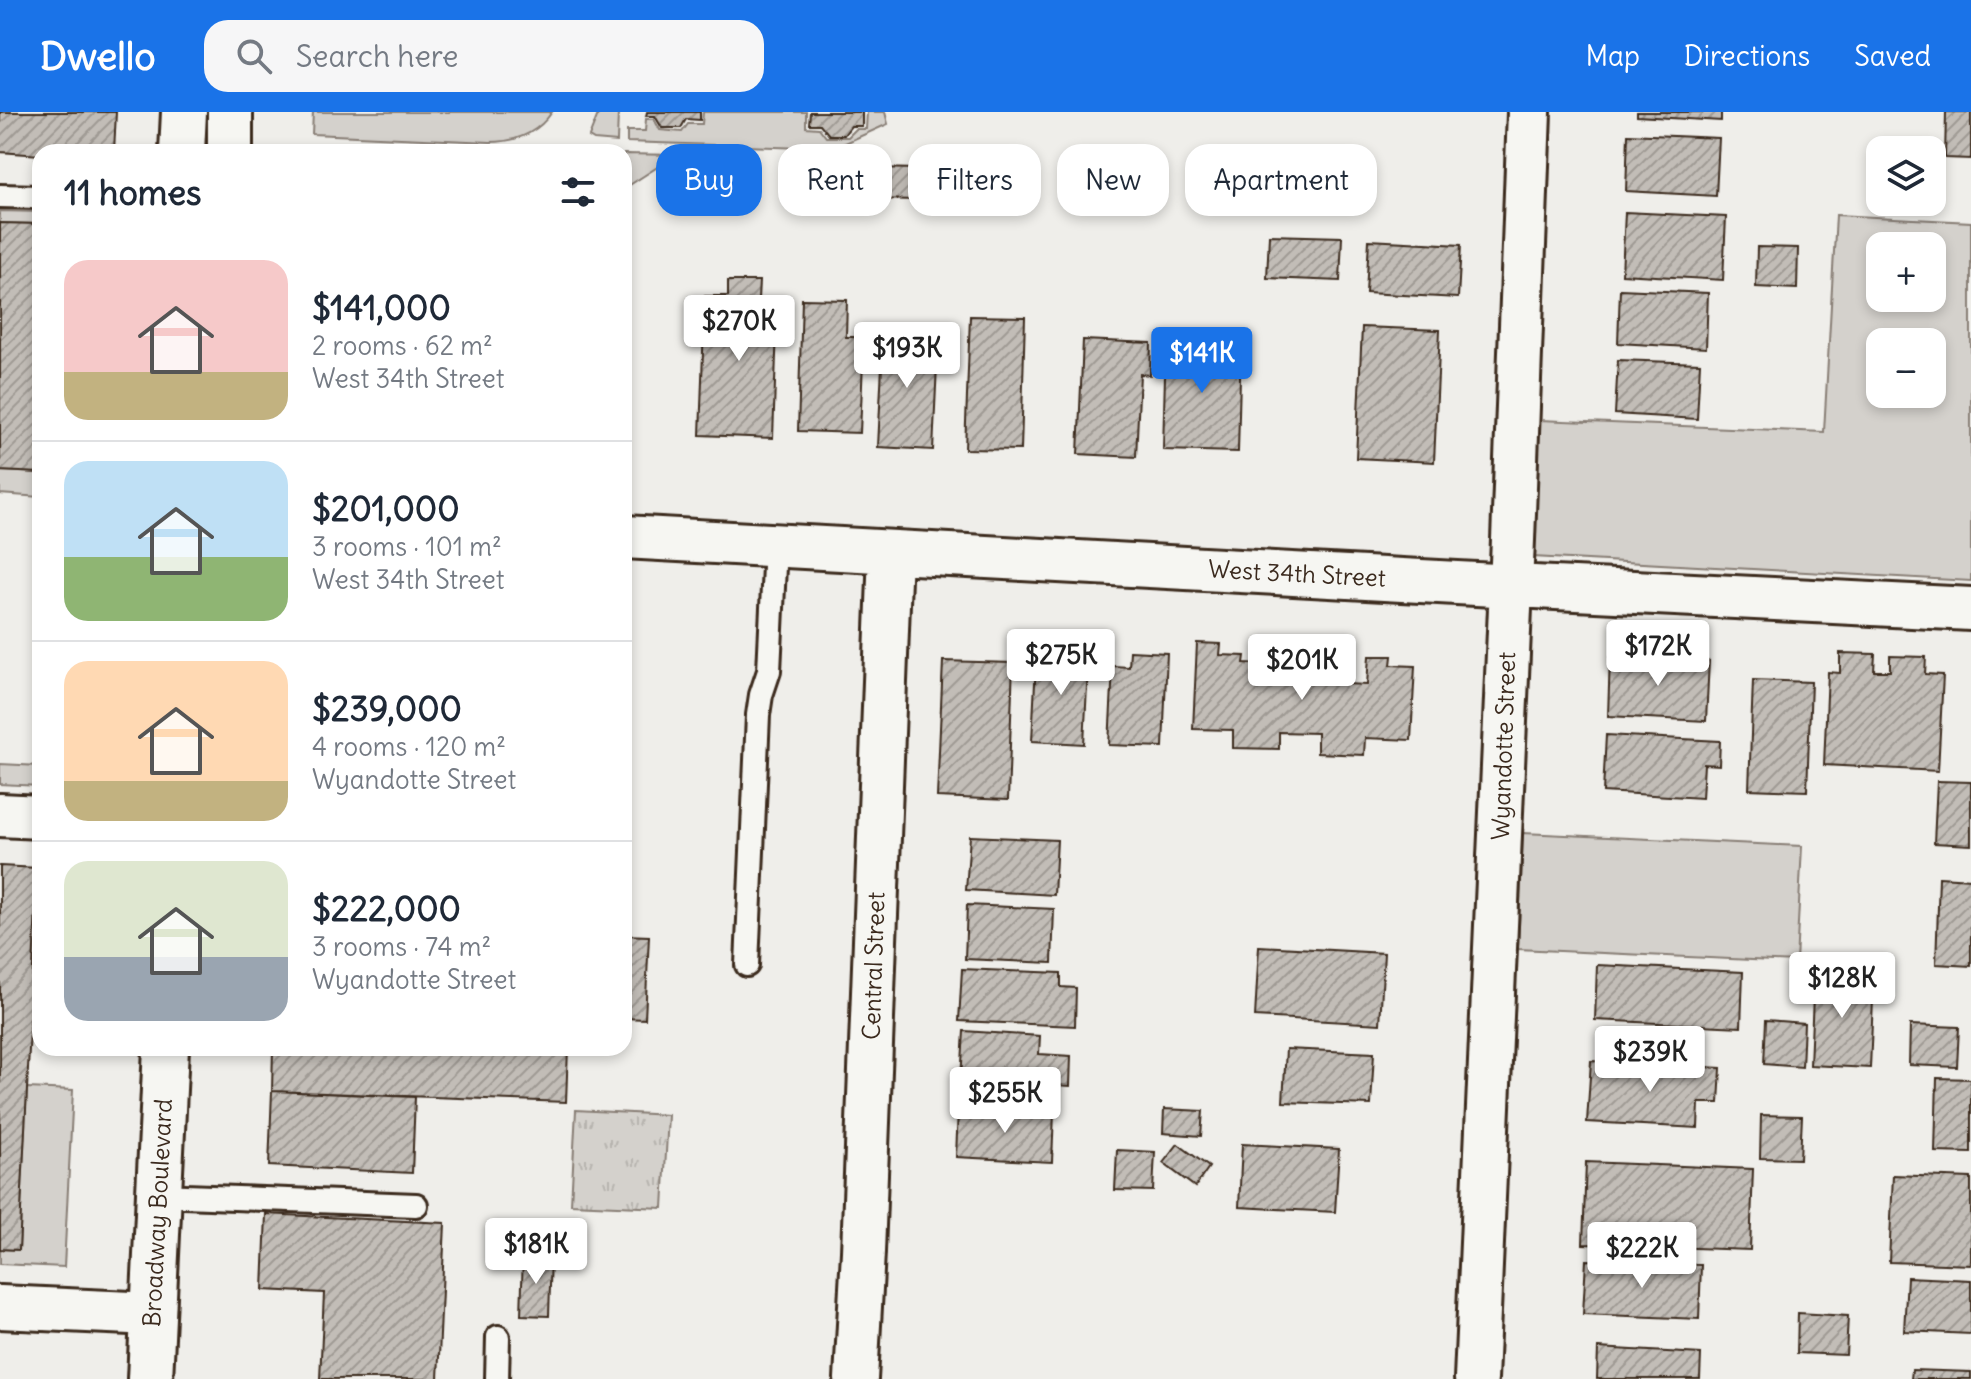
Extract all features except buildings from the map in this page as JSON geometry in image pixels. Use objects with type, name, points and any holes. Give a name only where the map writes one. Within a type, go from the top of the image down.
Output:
[{"type":"main road","points":[[182,144],[184,112]]},
{"type":"main road","points":[[230,112],[230,144]]},
{"type":"main road","name":"Broadway Boulevard","points":[[150,1379],[166,1056]]},
{"type":"street","name":"Wyandotte Street","points":[[1476,1379],[1529,112]]},
{"type":"street","name":"West 34th Street","points":[[632,537],[1971,609]]},
{"type":"street","name":"Central Street","points":[[856,1379],[890,552]]},
{"type":"street","points":[[0,815],[32,817]]},
{"type":"street","points":[[0,1307],[153,1314]]},
{"type":"lane","points":[[0,196],[32,197]]},
{"type":"lane","points":[[747,965],[758,715],[770,659],[775,545]]},
{"type":"lane","points":[[159,1195],[416,1205]]},
{"type":"lane","points":[[497,1379],[498,1337]]},
{"type":"green space","points":[[313,112],[552,112],[540,126],[525,135],[490,142],[312,134]]},
{"type":"green space","points":[[599,112],[618,112],[617,142],[589,137]]},
{"type":"green space","points":[[703,112],[806,112],[806,127],[819,128],[826,137],[848,137],[856,129],[866,129],[867,112],[885,112],[888,124],[843,144],[778,144],[778,147],[762,147],[762,144],[627,142],[627,131],[645,131],[646,119],[654,119],[660,130],[682,132],[688,124],[702,124]]},
{"type":"green space","points":[[632,154],[656,155],[656,168],[632,183]]},
{"type":"green space","points":[[0,211],[32,212],[32,224],[0,223]]},
{"type":"green space","points":[[1836,215],[1971,222],[1971,581],[1533,557],[1540,420],[1824,432]]},
{"type":"green space","points":[[0,471],[32,473],[32,496],[0,494]]},
{"type":"green space","points":[[0,764],[32,766],[32,786],[0,784]]},
{"type":"green space","points":[[1523,833],[1802,846],[1796,962],[1518,949]]},
{"type":"green space","points":[[32,992],[32,1033],[30,1033]]},
{"type":"green space","points":[[27,1088],[73,1090],[64,1267],[0,1264],[0,1249],[19,1250]]},
{"type":"green space","points":[[576,1110],[668,1115],[663,1208],[571,1204]]}]
